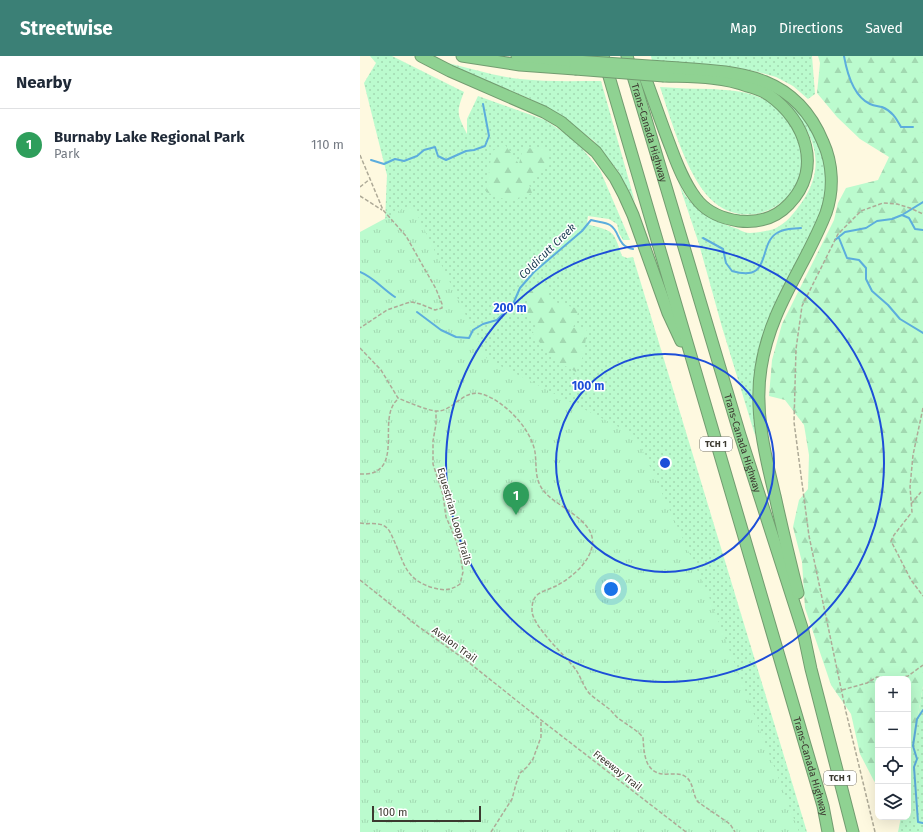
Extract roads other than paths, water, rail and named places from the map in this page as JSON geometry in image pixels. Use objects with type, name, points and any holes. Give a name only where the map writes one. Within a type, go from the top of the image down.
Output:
[{"type":"highway","points":[[421,56],[450,71],[544,112],[561,122],[596,152],[615,178],[624,195],[636,222],[668,313],[696,375]]},
{"type":"highway","points":[[462,56],[520,65],[575,65],[664,71],[725,71],[757,78],[786,92],[807,112],[819,132],[826,148],[830,163],[832,179],[831,192],[818,232],[787,289],[775,316],[767,340],[761,369],[759,396],[759,416],[762,437],[801,607],[803,631]]},
{"type":"highway","points":[[517,56],[575,65]]},
{"type":"highway","name":"Trans-Canada Highway","points":[[603,56],[817,784],[828,832]]},
{"type":"highway","name":"Trans-Canada Highway","points":[[627,56],[740,435],[803,631],[811,669],[853,832]]},
{"type":"highway","points":[[633,56],[645,77],[678,166],[692,193],[700,203],[709,210],[725,218],[743,221],[764,219],[784,209],[801,187],[808,161],[805,141],[788,112],[768,95],[745,85],[664,71]]},
{"type":"waterway","points":[[844,56],[849,77],[859,96],[870,104],[882,107],[891,113],[901,127],[913,127]]},
{"type":"waterway","points":[[371,160],[384,164],[395,159],[404,161],[417,156],[424,150],[435,147],[438,156],[446,160],[466,151],[485,146],[489,136],[483,104]]},
{"type":"waterway","points":[[902,215],[923,202]]},
{"type":"waterway","name":"Coldicutt Creek","points":[[835,240],[845,232],[866,228],[877,221],[892,219],[902,215],[909,218],[915,229],[923,230]]},
{"type":"waterway","name":"Coldicutt Creek","points":[[417,312],[441,330],[456,337],[469,338],[473,330],[483,324],[497,320],[513,304],[520,288],[534,272],[582,231],[591,220],[610,225],[616,231],[621,242],[633,249]]},
{"type":"waterway","name":"Coldicutt Creek","points":[[703,238],[723,249],[726,263],[732,271],[745,273],[754,272],[759,267],[767,246],[777,233],[786,229],[801,228]]},
{"type":"waterway","points":[[839,238],[847,258],[859,260],[866,268],[866,279],[872,291],[888,305],[900,319],[923,333]]},
{"type":"waterway","name":"Coldicutt Creek","points":[[360,272],[374,280],[395,297]]},
{"type":"waterway","points":[[923,710],[917,719],[913,746],[917,759],[914,767],[918,822],[923,823]]},
{"type":"place","name":"Burnaby Lake Regional Park","points":[[516,515]]}]
